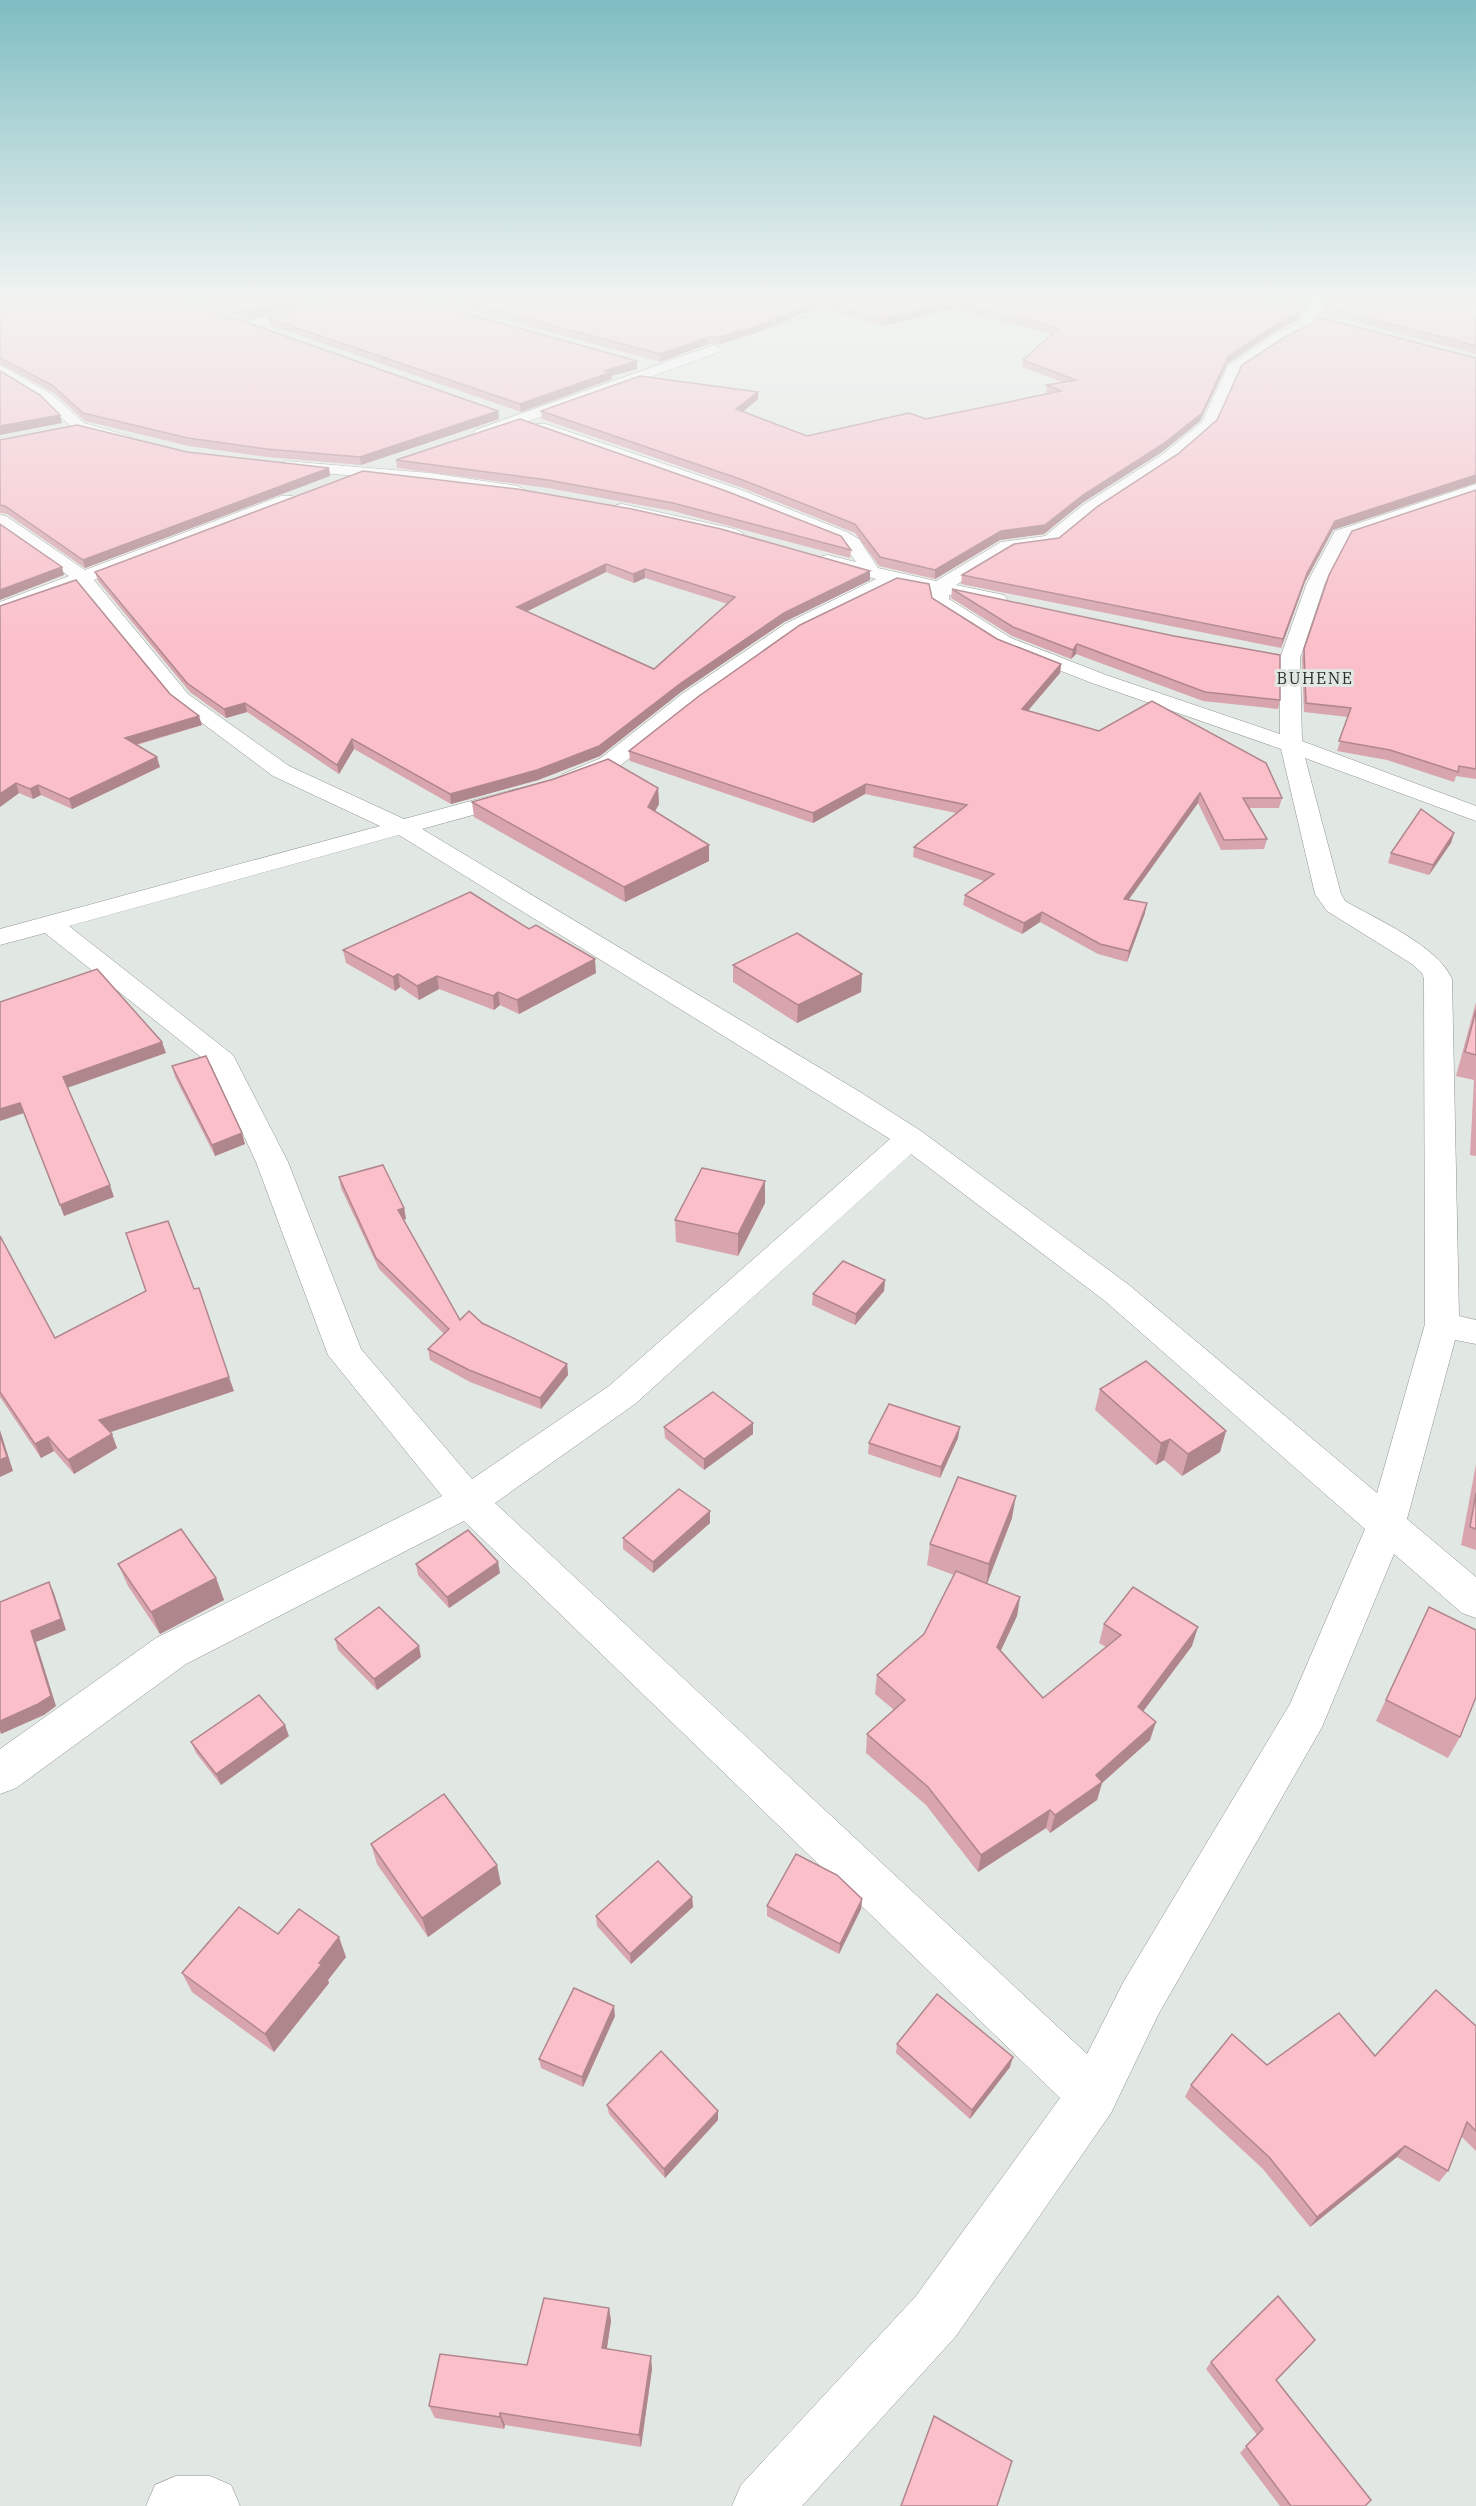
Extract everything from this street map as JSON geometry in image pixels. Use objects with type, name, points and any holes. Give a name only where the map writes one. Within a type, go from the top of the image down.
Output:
[{"type":"street","points":[[67,415],[79,426]]},
{"type":"street","points":[[505,415],[733,493],[841,536],[853,543],[871,571]]},
{"type":"street","points":[[465,438],[533,415]]},
{"type":"street","points":[[939,587],[1006,546],[1050,541],[1089,508],[1169,457],[1209,424],[1213,415]]},
{"type":"street","points":[[56,430],[79,426],[139,443]]},
{"type":"street","points":[[322,487],[399,460]]},
{"type":"street","points":[[267,464],[366,471],[536,493]]},
{"type":"street","points":[[762,2506],[936,2316],[1093,2095],[1141,1998],[1307,1714],[1386,1526],[1419,1414],[1442,1324],[1438,980],[1434,969],[1421,958],[1336,906],[1328,894],[1291,745],[1279,656],[1341,535],[1476,489]]},
{"type":"street","points":[[0,609],[300,495]]},
{"type":"street","points":[[605,506],[673,518],[752,538]]},
{"type":"street","points":[[0,520],[82,577],[181,698],[281,771],[402,827],[849,1098],[910,1138],[1117,1293],[1476,1601]]},
{"type":"street","points":[[812,555],[894,578],[1009,602]]},
{"type":"street","points":[[0,937],[541,789],[609,763],[690,699],[792,628],[845,600],[894,578]]},
{"type":"street","points":[[939,587],[939,601],[1004,642],[1099,679],[1291,745],[1476,814]]},
{"type":"street","points":[[49,923],[223,1061],[272,1162],[346,1355],[468,1501],[1093,2095]]},
{"type":"street","points":[[0,1774],[171,1651],[468,1501],[622,1395],[910,1138]]},
{"type":"street","points":[[1442,1324],[1476,1332]]},
{"type":"street","points":[[176,2506],[210,2506]]},
{"type":"building","points":[[0,415],[60,415],[0,426]]},
{"type":"building","points":[[91,415],[486,415],[360,457],[266,449],[188,438]]},
{"type":"building","points":[[553,415],[752,415],[807,436],[900,415],[915,415],[926,419],[946,415],[1200,415],[1163,444],[1083,495],[1045,525],[1001,531],[935,570],[880,557],[855,524],[740,479]]},
{"type":"building","points":[[1219,415],[1476,415],[1476,475],[1335,521],[1307,573],[1283,639],[962,575],[1014,544],[1059,538],[1098,506],[1178,454],[1217,420]]},
{"type":"building","points":[[520,419],[726,491],[841,536],[851,550],[673,503],[548,480],[396,460]]},
{"type":"building","points":[[77,425],[187,452],[329,468],[83,560],[5,506],[0,505],[0,440]]},
{"type":"building","points":[[363,471],[517,489],[632,509],[721,529],[870,571],[784,613],[681,683],[599,746],[537,770],[450,794],[352,739],[337,765],[245,703],[224,709],[187,683],[95,572]],"holes":[[[606,564],[633,574],[645,569],[735,597],[654,669],[517,607]]]},
{"type":"building","points":[[1476,490],[1476,769],[1459,766],[1458,772],[1390,750],[1339,741],[1351,708],[1306,703],[1304,649],[1329,575],[1352,531]]},
{"type":"building","points":[[0,524],[62,567],[0,590]]},
{"type":"building","points":[[897,578],[929,584],[932,598],[997,639],[1061,664],[1022,709],[1099,731],[1152,701],[1266,763],[1282,798],[1243,798],[1267,839],[1224,840],[1200,793],[1124,899],[1147,903],[1129,951],[1100,944],[1042,912],[1024,923],[965,895],[994,874],[914,847],[967,805],[866,784],[813,813],[629,751],[699,696],[800,625]]},
{"type":"building","points":[[76,580],[170,694],[199,716],[125,738],[157,757],[69,799],[38,785],[30,789],[16,783],[0,794],[0,606]]},
{"type":"building","points":[[952,589],[1174,636],[1280,655],[1280,700],[1205,692],[1077,644],[1073,650],[1013,627]]},
{"type":"building","points":[[608,759],[658,788],[648,807],[709,845],[624,887],[472,802],[554,779]]},
{"type":"building","points":[[1421,809],[1454,833],[1433,865],[1391,853]]},
{"type":"building","points":[[470,892],[529,929],[536,925],[595,959],[517,1000],[498,992],[493,996],[437,976],[417,986],[398,974],[393,977],[343,950]]},
{"type":"building","points":[[797,933],[862,974],[798,1005],[733,965]]},
{"type":"building","points":[[97,969],[162,1042],[63,1077],[110,1185],[60,1205],[20,1103],[0,1109],[0,1002]]},
{"type":"building","points":[[1476,1010],[1476,1055],[1465,1052]]},
{"type":"building","points":[[206,1056],[242,1133],[212,1145],[172,1066]]},
{"type":"building","points":[[383,1165],[404,1208],[398,1210],[460,1320],[469,1311],[482,1323],[567,1364],[540,1398],[469,1370],[428,1349],[449,1329],[376,1258],[339,1177]]},
{"type":"building","points":[[702,1168],[765,1181],[738,1234],[675,1220]]},
{"type":"building","points":[[168,1221],[194,1289],[199,1288],[229,1377],[99,1420],[112,1434],[68,1460],[48,1437],[35,1444],[0,1392],[0,1236],[55,1338],[146,1291],[126,1233]]},
{"type":"building","points":[[843,1261],[885,1280],[856,1314],[813,1294]]},
{"type":"building","points":[[1146,1361],[1226,1431],[1188,1454],[1170,1439],[1161,1443],[1100,1389]]},
{"type":"building","points":[[713,1392],[753,1423],[704,1459],[664,1427]]},
{"type":"building","points":[[889,1404],[960,1427],[941,1467],[869,1443]]},
{"type":"building","points":[[0,1435],[7,1457],[0,1460]]},
{"type":"building","points":[[958,1477],[1016,1496],[989,1564],[930,1544]]},
{"type":"building","points":[[679,1489],[710,1511],[653,1562],[623,1538]]},
{"type":"building","points":[[1476,1493],[1476,1529],[1470,1527]]},
{"type":"building","points":[[181,1529],[216,1578],[151,1612],[118,1564]]},
{"type":"building","points":[[468,1530],[498,1562],[447,1597],[416,1564]]},
{"type":"building","points":[[956,1571],[1020,1597],[997,1647],[1043,1698],[1121,1635],[1104,1624],[1133,1587],[1198,1627],[1138,1707],[1156,1722],[1096,1775],[1102,1782],[1055,1815],[1050,1810],[981,1855],[928,1787],[867,1734],[905,1700],[877,1675],[924,1634]]},
{"type":"building","points":[[49,1582],[61,1619],[31,1631],[51,1696],[0,1721],[0,1602]]},
{"type":"building","points":[[379,1607],[419,1646],[374,1679],[335,1639]]},
{"type":"building","points":[[1429,1607],[1476,1630],[1476,1697],[1460,1737],[1386,1700]]},
{"type":"building","points":[[259,1695],[285,1725],[216,1774],[191,1742]]},
{"type":"building","points":[[444,1794],[497,1865],[422,1918],[371,1844]]},
{"type":"building","points":[[796,1854],[837,1875],[862,1899],[840,1944],[767,1906]]},
{"type":"building","points":[[658,1861],[692,1897],[630,1954],[596,1916]]},
{"type":"building","points":[[239,1907],[278,1934],[299,1909],[339,1937],[319,1963],[322,1964],[265,2034],[182,1973]]},
{"type":"building","points":[[574,1988],[614,2006],[582,2077],[539,2059]]},
{"type":"building","points":[[1436,1990],[1476,2026],[1476,2131],[1467,2122],[1448,2171],[1405,2146],[1317,2217],[1269,2157],[1191,2085],[1232,2034],[1267,2065],[1339,2013],[1375,2056]]},
{"type":"building","points":[[937,1994],[1013,2057],[972,2110],[897,2044]]},
{"type":"building","points":[[661,2051],[718,2111],[664,2169],[607,2105]]},
{"type":"building","points":[[1278,2296],[1315,2340],[1276,2380],[1371,2500],[1365,2506],[1291,2506],[1246,2446],[1263,2429],[1211,2362]]},
{"type":"building","points":[[544,2298],[609,2308],[602,2348],[651,2356],[639,2435],[500,2413],[500,2417],[429,2406],[440,2354],[527,2365]]},
{"type":"building","points":[[934,2416],[1012,2461],[997,2506],[901,2506]]},
{"type":"district","name":"BUHENE","points":[[1315,678]]}]
